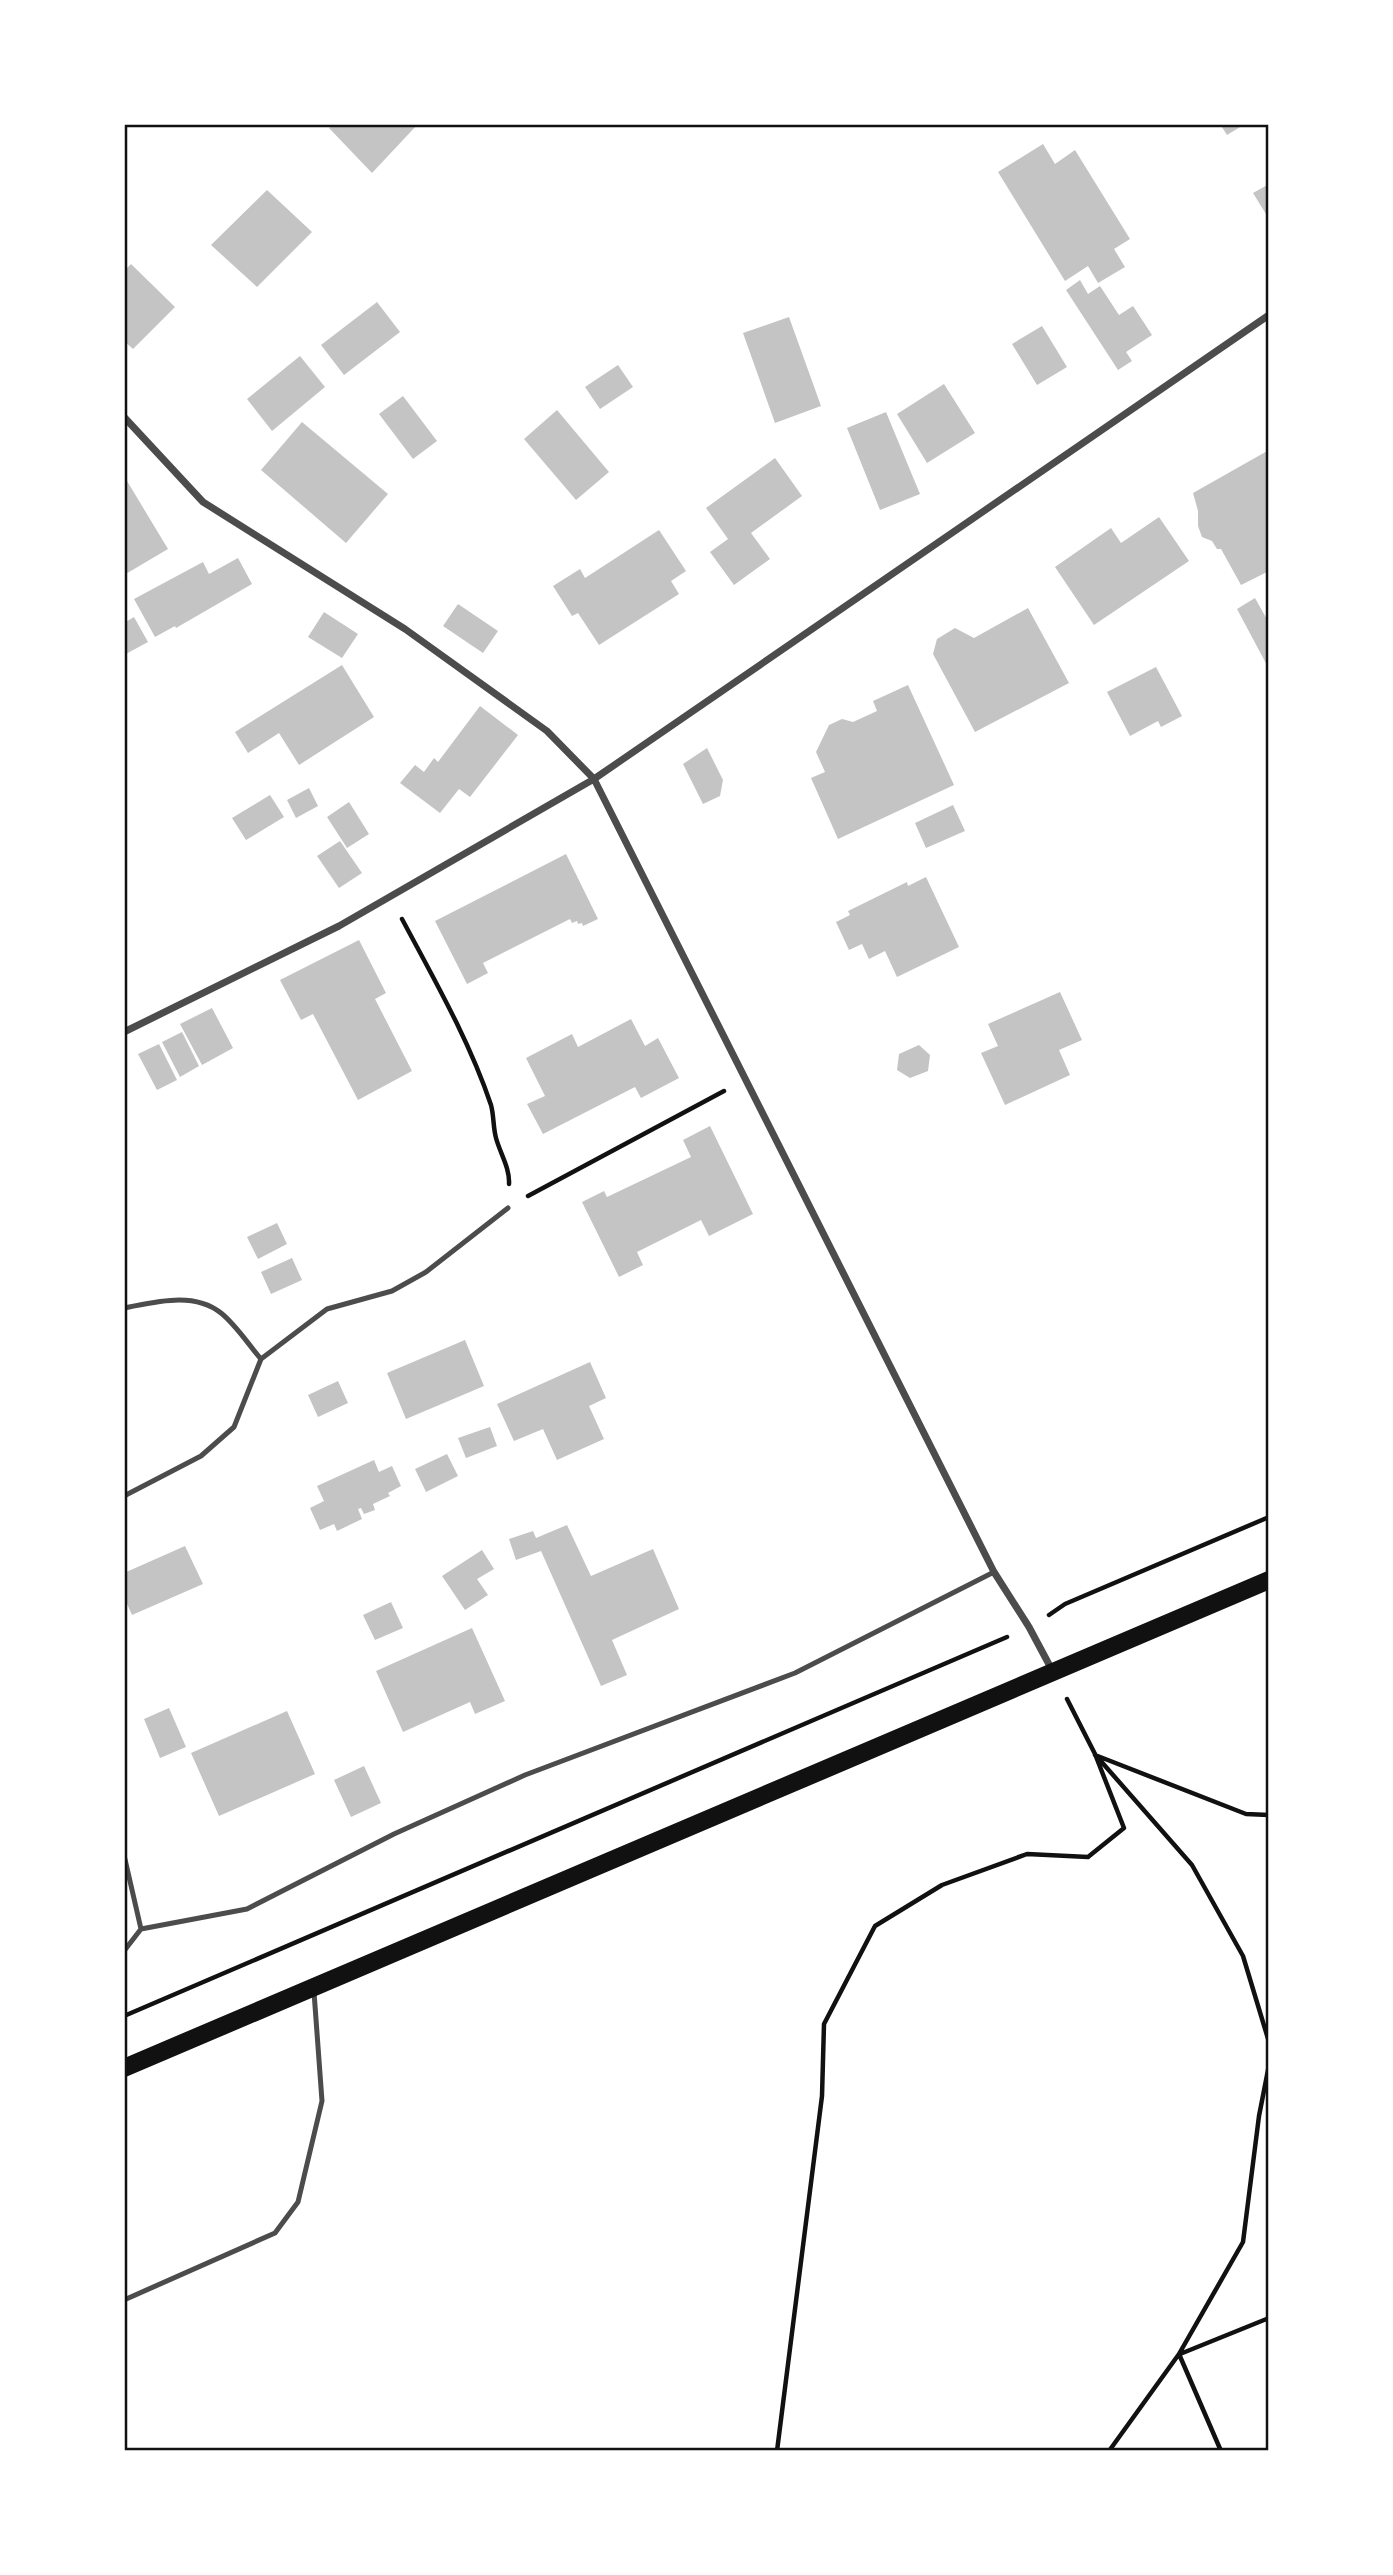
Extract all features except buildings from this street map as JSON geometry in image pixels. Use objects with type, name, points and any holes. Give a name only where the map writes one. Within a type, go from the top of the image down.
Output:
[{"type":"main road","points":[[124,2068],[1269,1580]]},
{"type":"street","points":[[124,1032],[339,926],[594,779],[1269,315]]},
{"type":"street","points":[[124,417],[203,502],[405,629],[547,731],[594,779],[994,1572],[1054,1673]]},
{"type":"lane","points":[[124,1496],[201,1456],[234,1427],[261,1359],[327,1309],[392,1291],[426,1272],[508,1208]]},
{"type":"lane","points":[[124,1308],[162,1301],[193,1300],[220,1312],[261,1359]]},
{"type":"lane","points":[[124,1951],[141,1928],[247,1909],[394,1834],[525,1775],[795,1673],[994,1572]]},
{"type":"lane","points":[[124,1855],[141,1928]]},
{"type":"lane","points":[[124,2300],[275,2233],[298,2202],[323,2101],[313,1989]]},
{"type":"path","points":[[390,896],[469,1049],[492,1108],[500,1154],[509,1173],[508,1208]]},
{"type":"path","points":[[508,1208],[642,1133],[746,1082]]},
{"type":"path","points":[[124,2016],[1029,1627],[1065,1604],[1269,1517]]},
{"type":"path","points":[[777,2451],[822,2096],[824,2024],[875,1926],[942,1885],[1027,1854],[1088,1857],[1124,1828],[1095,1754],[1054,1673]]},
{"type":"path","points":[[1095,1754],[1246,1814],[1269,1815]]},
{"type":"path","points":[[1095,1754],[1192,1865],[1243,1956],[1269,2042]]},
{"type":"path","points":[[1109,2451],[1179,2354],[1243,2242],[1259,2116],[1269,2065]]},
{"type":"path","points":[[1179,2354],[1269,2318]]},
{"type":"path","points":[[1179,2354],[1221,2451]]}]
